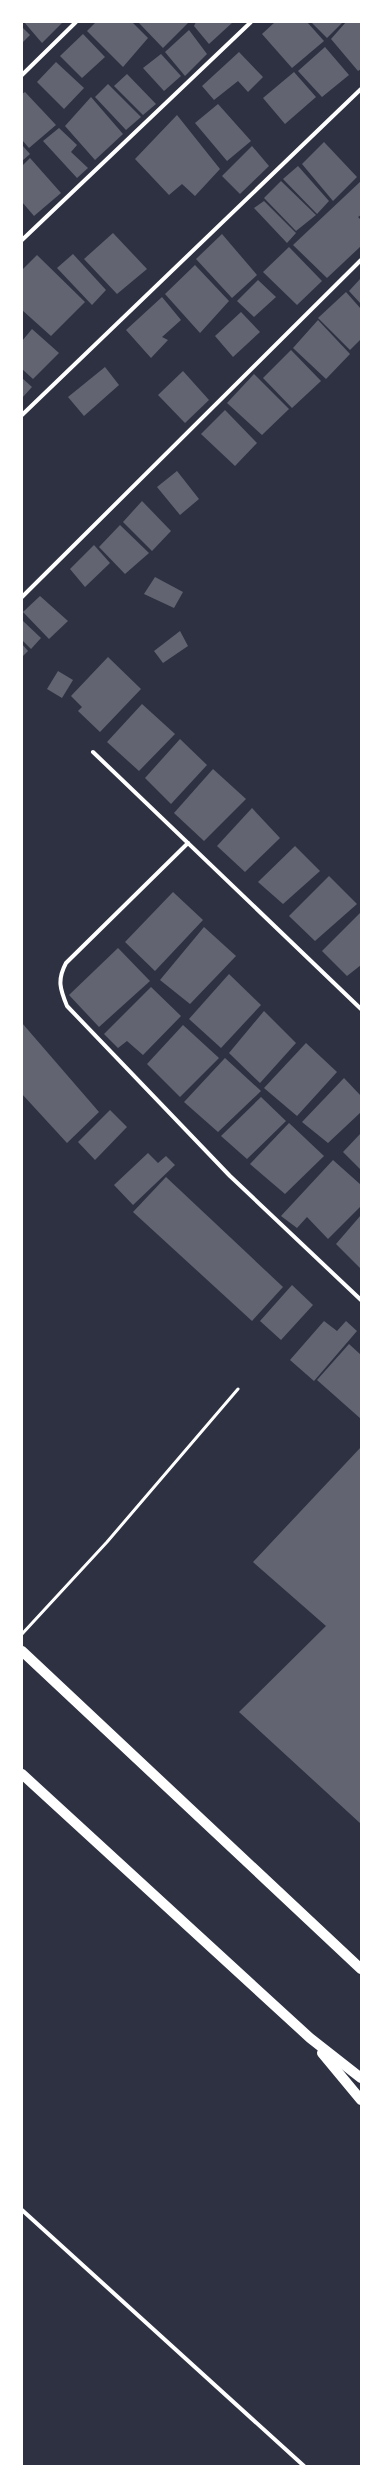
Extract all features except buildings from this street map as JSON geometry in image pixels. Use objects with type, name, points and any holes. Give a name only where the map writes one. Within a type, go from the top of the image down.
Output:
[{"type":"main road","points":[[22,1651],[359,1967]]},
{"type":"main road","points":[[22,1774],[310,2038],[361,2078]]},
{"type":"main road","points":[[310,2038],[361,2100]]},
{"type":"street","points":[[22,75],[76,22]]},
{"type":"street","points":[[22,240],[251,22]]},
{"type":"street","points":[[22,415],[361,89]]},
{"type":"street","points":[[22,597],[361,260]]},
{"type":"street","points":[[93,752],[361,1009]]},
{"type":"street","points":[[188,843],[66,963],[60,974],[59,988],[67,1006],[230,1176],[361,1300]]},
{"type":"street","points":[[22,2210],[304,2466]]},
{"type":"lane","points":[[22,1634],[107,1542],[238,1389]]}]
